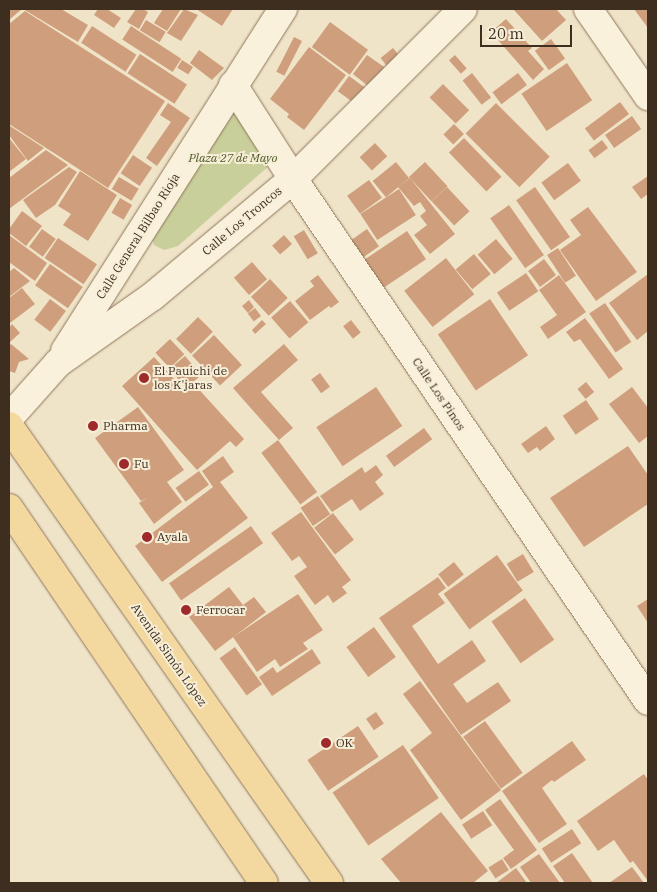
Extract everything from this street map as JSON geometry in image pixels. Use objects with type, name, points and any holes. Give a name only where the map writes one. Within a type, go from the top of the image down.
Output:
[{"type":"main road","name":"Avenida Simón López","points":[[9,426],[329,883]]},
{"type":"main road","points":[[9,508],[264,883]]},
{"type":"street","name":"Calle General Bilbao Rioja","points":[[58,363],[283,9]]},
{"type":"street","name":"Calle Los Troncos","points":[[9,418],[58,363],[153,296],[293,179],[463,9]]},
{"type":"street","points":[[588,9],[648,96]]},
{"type":"street","name":"Calle Los Pinos","points":[[233,85],[293,179],[648,701]]},
{"type":"green space","name":"Plaza 27 de Mayo","points":[[234,109],[270,165],[178,246],[164,250],[154,245],[152,236]]},
{"type":"building","points":[[9,9],[22,9],[9,20]]},
{"type":"building","points":[[23,9],[61,9],[88,25],[78,42]]},
{"type":"building","points":[[98,9],[107,9],[121,18],[114,28],[94,15]]},
{"type":"building","points":[[136,9],[143,9],[148,12],[139,29],[127,22]]},
{"type":"building","points":[[163,9],[181,9],[167,31],[154,23]]},
{"type":"building","points":[[184,9],[198,15],[181,41],[167,33]]},
{"type":"building","points":[[196,9],[233,9],[222,26]]},
{"type":"building","points":[[513,9],[556,9],[566,20],[542,41]]},
{"type":"building","points":[[634,9],[648,9],[648,28]]},
{"type":"building","points":[[25,11],[165,101],[108,188],[9,124],[9,24]]},
{"type":"building","points":[[506,19],[532,48],[528,51],[544,69],[533,80],[491,32]]},
{"type":"building","points":[[146,20],[166,32],[160,42],[140,30]]},
{"type":"building","points":[[330,22],[368,50],[350,75],[312,47]]},
{"type":"building","points":[[92,26],[136,55],[126,72],[81,43]]},
{"type":"building","points":[[131,26],[181,59],[173,72],[122,39]]},
{"type":"building","points":[[294,37],[302,41],[284,76],[276,72]]},
{"type":"building","points":[[551,39],[565,58],[549,70],[535,51]]},
{"type":"building","points":[[309,47],[346,75],[304,130],[287,117],[289,114],[270,99]]},
{"type":"building","points":[[393,48],[401,58],[389,68],[381,58]]},
{"type":"building","points":[[199,50],[224,68],[212,80],[190,63]]},
{"type":"building","points":[[140,54],[187,84],[174,104],[127,73]]},
{"type":"building","points":[[367,55],[387,69],[368,86],[353,74]]},
{"type":"building","points":[[455,55],[467,69],[461,74],[449,60]]},
{"type":"building","points":[[182,60],[193,67],[188,75],[177,68]]},
{"type":"building","points":[[567,63],[592,100],[547,131],[521,94]]},
{"type":"building","points":[[472,73],[491,97],[482,105],[463,80]]},
{"type":"building","points":[[518,73],[527,85],[501,104],[492,92]]},
{"type":"building","points":[[349,76],[364,87],[353,103],[338,91]]},
{"type":"building","points":[[443,84],[469,110],[456,124],[430,97]]},
{"type":"building","points":[[620,102],[629,114],[594,140],[585,128]]},
{"type":"building","points":[[168,103],[190,118],[157,166],[146,158],[171,122],[160,115]]},
{"type":"building","points":[[496,103],[550,157],[519,187],[466,133]]},
{"type":"building","points":[[632,116],[641,129],[614,148],[605,135]]},
{"type":"building","points":[[454,124],[464,134],[453,145],[443,135]]},
{"type":"building","points":[[10,126],[44,148],[28,161],[9,135]]},
{"type":"building","points":[[9,138],[26,159],[9,172]]},
{"type":"building","points":[[464,138],[502,177],[486,191],[449,153]]},
{"type":"building","points":[[602,140],[608,148],[594,158],[588,150]]},
{"type":"building","points":[[375,143],[387,156],[372,170],[360,157]]},
{"type":"building","points":[[46,150],[68,165],[9,209],[9,178]]},
{"type":"building","points":[[133,155],[152,168],[140,186],[121,173]]},
{"type":"building","points":[[396,162],[409,178],[386,197],[373,181]]},
{"type":"building","points":[[425,162],[448,186],[431,201],[409,177]]},
{"type":"building","points":[[568,163],[581,181],[554,200],[541,182]]},
{"type":"building","points":[[69,167],[77,172],[55,205],[36,218],[23,200]]},
{"type":"building","points":[[80,171],[117,195],[88,241],[63,225],[71,214],[58,206]]},
{"type":"building","points":[[648,176],[648,194],[641,199],[632,187]]},
{"type":"building","points":[[119,177],[139,189],[132,201],[112,189]]},
{"type":"building","points":[[410,178],[455,234],[430,254],[414,235],[427,225],[420,216],[426,211],[420,202],[414,206],[398,187]]},
{"type":"building","points":[[369,180],[382,198],[360,214],[347,196]]},
{"type":"building","points":[[447,187],[470,211],[454,225],[432,201]]},
{"type":"building","points":[[535,187],[570,237],[551,250],[516,200]]},
{"type":"building","points":[[399,189],[416,215],[377,240],[360,214]]},
{"type":"building","points":[[120,198],[132,205],[124,220],[112,213]]},
{"type":"building","points":[[509,205],[544,255],[525,268],[490,218]]},
{"type":"building","points":[[588,207],[637,272],[596,301],[560,250],[581,235],[570,220]]},
{"type":"building","points":[[22,211],[42,226],[26,246],[9,233],[9,229]]},
{"type":"building","points":[[42,229],[56,239],[43,257],[29,247]]},
{"type":"building","points":[[367,229],[379,246],[363,258],[351,240]]},
{"type":"building","points":[[304,230],[318,253],[308,259],[294,236]]},
{"type":"building","points":[[407,231],[426,259],[383,288],[364,260]]},
{"type":"building","points":[[9,235],[47,263],[35,281],[9,262]]},
{"type":"building","points":[[284,235],[292,244],[280,255],[272,246]]},
{"type":"building","points":[[58,238],[97,264],[84,284],[45,258]]},
{"type":"building","points":[[496,239],[513,259],[494,274],[478,254]]},
{"type":"building","points":[[558,248],[576,276],[565,283],[547,255]]},
{"type":"building","points":[[474,254],[491,274],[472,289],[456,269]]},
{"type":"building","points":[[446,258],[474,294],[433,327],[404,291]]},
{"type":"building","points":[[544,259],[556,275],[540,287],[528,271]]},
{"type":"building","points":[[252,262],[267,279],[249,295],[234,278]]},
{"type":"building","points":[[50,264],[83,287],[68,308],[35,285]]},
{"type":"building","points":[[14,268],[30,281],[9,297],[9,272]]},
{"type":"building","points":[[526,273],[538,291],[509,311],[497,293]]},
{"type":"building","points":[[648,274],[648,331],[637,340],[609,303]]},
{"type":"building","points":[[318,275],[339,302],[331,308],[329,306],[310,320],[295,301],[314,286],[310,281]]},
{"type":"building","points":[[559,275],[586,312],[548,339],[540,327],[557,315],[539,290]]},
{"type":"building","points":[[270,279],[288,298],[269,316],[251,297]]},
{"type":"building","points":[[22,288],[35,304],[10,323],[9,298]]},
{"type":"building","points":[[50,299],[66,311],[50,332],[34,320]]},
{"type":"building","points":[[490,299],[528,355],[476,391],[438,334]]},
{"type":"building","points":[[249,300],[254,307],[248,313],[242,306]]},
{"type":"building","points":[[290,301],[308,322],[290,339],[271,317]]},
{"type":"building","points":[[605,303],[631,342],[616,353],[589,314]]},
{"type":"building","points":[[255,308],[261,316],[254,321],[248,313]]},
{"type":"building","points":[[198,317],[213,332],[191,354],[176,339]]},
{"type":"building","points":[[585,318],[623,369],[609,379],[580,339],[574,342],[566,332]]},
{"type":"building","points":[[262,320],[266,324],[255,334],[252,330]]},
{"type":"building","points":[[351,320],[361,333],[353,339],[343,326]]},
{"type":"building","points":[[12,324],[20,333],[9,343],[9,328]]},
{"type":"building","points":[[214,335],[242,365],[220,385],[192,355]]},
{"type":"building","points":[[170,339],[184,354],[170,368],[155,353]]},
{"type":"building","points":[[11,344],[29,359],[19,362],[15,373],[9,371],[9,346]]},
{"type":"building","points":[[284,344],[298,360],[261,392],[293,428],[279,440],[233,388]]},
{"type":"building","points":[[185,356],[201,375],[186,388],[170,369]]},
{"type":"building","points":[[154,357],[186,392],[194,384],[244,439],[236,447],[230,441],[197,470],[122,386]]},
{"type":"building","points":[[320,373],[330,387],[321,393],[311,379]]},
{"type":"building","points":[[586,382],[594,392],[586,399],[577,389]]},
{"type":"building","points":[[376,387],[402,426],[343,466],[316,427]]},
{"type":"building","points":[[632,387],[648,408],[648,436],[639,443],[609,404]]},
{"type":"building","points":[[586,400],[599,419],[576,435],[563,416]]},
{"type":"building","points":[[138,407],[184,470],[167,482],[182,502],[154,524],[139,503],[147,498],[141,501],[95,438]]},
{"type":"building","points":[[546,426],[555,439],[540,451],[537,447],[528,453],[521,444]]},
{"type":"building","points":[[424,428],[432,439],[394,467],[386,456]]},
{"type":"building","points":[[278,440],[317,492],[300,505],[261,453]]},
{"type":"building","points":[[628,446],[648,475],[648,504],[584,547],[550,498]]},
{"type":"building","points":[[223,456],[234,472],[220,482],[248,518],[162,582],[135,546],[213,487],[202,471]]},
{"type":"building","points":[[376,465],[383,475],[375,482],[384,494],[360,511],[352,499],[332,512],[320,496],[362,467],[365,473]]},
{"type":"building","points":[[199,471],[209,485],[186,502],[176,488]]},
{"type":"building","points":[[318,496],[330,514],[313,526],[301,508]]},
{"type":"building","points":[[301,512],[351,580],[342,587],[347,593],[333,603],[328,595],[315,605],[294,576],[307,567],[299,556],[292,561],[271,533]]},
{"type":"building","points":[[333,513],[354,540],[335,555],[314,528]]},
{"type":"building","points":[[251,526],[263,543],[181,601],[169,583]]},
{"type":"building","points":[[523,554],[534,572],[518,582],[507,564]]},
{"type":"building","points":[[497,555],[523,591],[469,629],[444,594]]},
{"type":"building","points":[[454,562],[464,575],[448,587],[438,574]]},
{"type":"building","points":[[438,577],[446,588],[438,594],[445,603],[412,626],[438,664],[472,640],[486,661],[453,684],[467,703],[498,682],[511,701],[461,735],[379,618]]},
{"type":"building","points":[[229,587],[243,605],[254,597],[266,612],[215,651],[189,617]]},
{"type":"building","points":[[298,594],[323,630],[303,643],[308,649],[280,667],[275,659],[257,672],[233,637]]},
{"type":"building","points":[[525,598],[554,640],[521,663],[491,622]]},
{"type":"building","points":[[648,599],[648,623],[637,606]]},
{"type":"building","points":[[374,627],[396,657],[368,677],[346,647]]},
{"type":"building","points":[[235,647],[262,684],[247,695],[220,658]]},
{"type":"building","points":[[312,649],[321,663],[272,696],[259,677],[273,667],[277,673]]},
{"type":"building","points":[[420,681],[501,790],[461,820],[410,750],[432,733],[403,694]]},
{"type":"building","points":[[376,712],[384,724],[374,730],[366,719]]},
{"type":"building","points":[[485,721],[523,773],[501,789],[463,737]]},
{"type":"building","points":[[358,726],[379,757],[328,791],[307,760]]},
{"type":"building","points":[[572,741],[586,760],[542,788],[567,824],[539,843],[502,791]]},
{"type":"building","points":[[403,745],[439,798],[368,846],[333,793]]},
{"type":"building","points":[[644,774],[648,780],[648,881],[633,861],[630,863],[614,840],[598,851],[577,821]]},
{"type":"building","points":[[500,799],[537,850],[511,869],[503,858],[514,850],[485,810]]},
{"type":"building","points":[[483,811],[492,825],[471,839],[462,825]]},
{"type":"building","points":[[441,812],[488,871],[473,883],[401,883],[381,859]]},
{"type":"building","points":[[572,829],[581,843],[551,863],[542,849]]},
{"type":"building","points":[[572,853],[593,883],[565,883],[553,866]]},
{"type":"building","points":[[539,854],[560,883],[531,883],[520,867]]},
{"type":"building","points":[[502,859],[509,870],[495,879],[488,867]]},
{"type":"building","points":[[632,867],[644,883],[609,883]]},
{"type":"building","points":[[516,868],[527,883],[496,883]]},
{"type":"place","name":"El Pauichi de los K'jaras","points":[[144,378]]},
{"type":"place","name":"Pharma","points":[[93,426]]},
{"type":"place","name":"Fu","points":[[124,464]]},
{"type":"place","name":"Ayala","points":[[147,537]]},
{"type":"place","name":"Ferrocar","points":[[186,610]]},
{"type":"place","name":"OK","points":[[326,743]]}]
